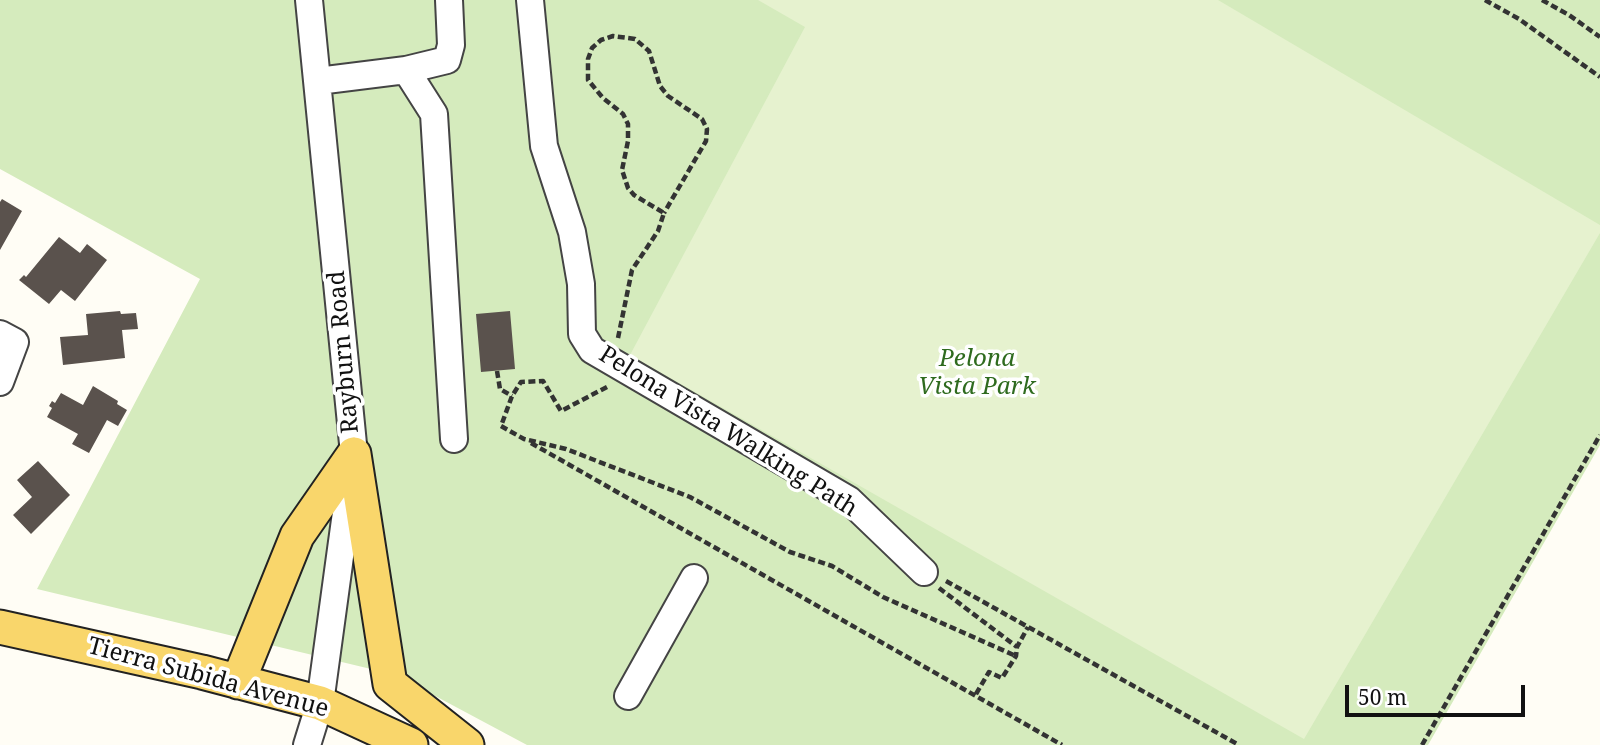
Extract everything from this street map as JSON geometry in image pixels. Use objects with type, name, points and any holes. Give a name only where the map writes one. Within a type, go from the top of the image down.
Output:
[{"type":"main road","points":[[238,682],[297,536],[354,454]]},
{"type":"main road","points":[[354,454],[390,684],[467,745]]},
{"type":"main road","name":"Tierra Subida Avenue","points":[[0,627],[320,703],[411,745]]},
{"type":"street","name":"Rayburn Road","points":[[307,745],[320,703],[354,454],[309,0]]},
{"type":"street","points":[[318,81],[406,71],[447,60],[451,45],[449,0]]},
{"type":"street","name":"Pelona Vista Walking Path","points":[[530,0],[544,146],[572,232],[581,284],[582,334],[592,350],[849,500],[924,572]]},
{"type":"street","points":[[406,71],[434,114],[454,439]]},
{"type":"street","points":[[0,382],[7,338]]},
{"type":"street","points":[[628,696],[694,578]]},
{"type":"path","points":[[1485,0],[1519,19],[1600,76]]},
{"type":"path","points":[[1542,0],[1600,37]]},
{"type":"path","points":[[613,363],[632,270],[658,231],[664,213],[705,141],[708,129],[702,119],[668,96],[660,86],[649,51],[635,39],[613,36],[601,40],[593,48],[588,59],[588,80],[603,98],[623,114],[628,124],[628,141],[622,170],[628,188],[634,195],[664,213]]},
{"type":"path","points":[[497,371],[500,389],[512,396]]},
{"type":"path","points":[[591,397],[561,411],[543,382],[520,383],[501,426],[1062,745]]},
{"type":"path","points":[[1422,745],[1600,435]]},
{"type":"path","points":[[524,439],[566,449],[690,498],[790,552],[832,566],[883,597],[1016,656]]},
{"type":"path","points":[[924,572],[950,583],[1239,745]]},
{"type":"path","points":[[924,572],[943,593],[1017,647]]},
{"type":"path","points":[[975,694],[989,671],[1002,678],[1016,656],[1017,647],[1028,627]]},
{"type":"green space","name":"Pelona Vista Park","points":[[0,0],[1600,0],[1600,445],[1428,745],[527,745],[396,675],[37,589],[200,279],[0,169]]},
{"type":"green space","points":[[758,0],[1218,0],[1600,225],[1600,233],[1304,739],[630,355],[805,27]]},
{"type":"building","points":[[2,199],[22,211],[0,250],[0,202]]},
{"type":"building","points":[[59,237],[80,253],[87,244],[107,260],[75,301],[61,290],[49,304],[19,280],[24,275],[26,277]]},
{"type":"building","points":[[120,311],[121,314],[136,313],[138,329],[122,330],[125,358],[63,365],[60,337],[88,335],[86,314]]},
{"type":"building","points":[[510,311],[515,369],[481,372],[476,314]]},
{"type":"building","points":[[93,386],[118,401],[117,404],[127,410],[118,426],[107,420],[89,453],[72,444],[78,434],[47,417],[52,408],[49,406],[52,401],[55,403],[61,393],[83,405]]},
{"type":"building","points":[[38,461],[70,495],[31,534],[13,515],[32,497],[17,480]]}]
